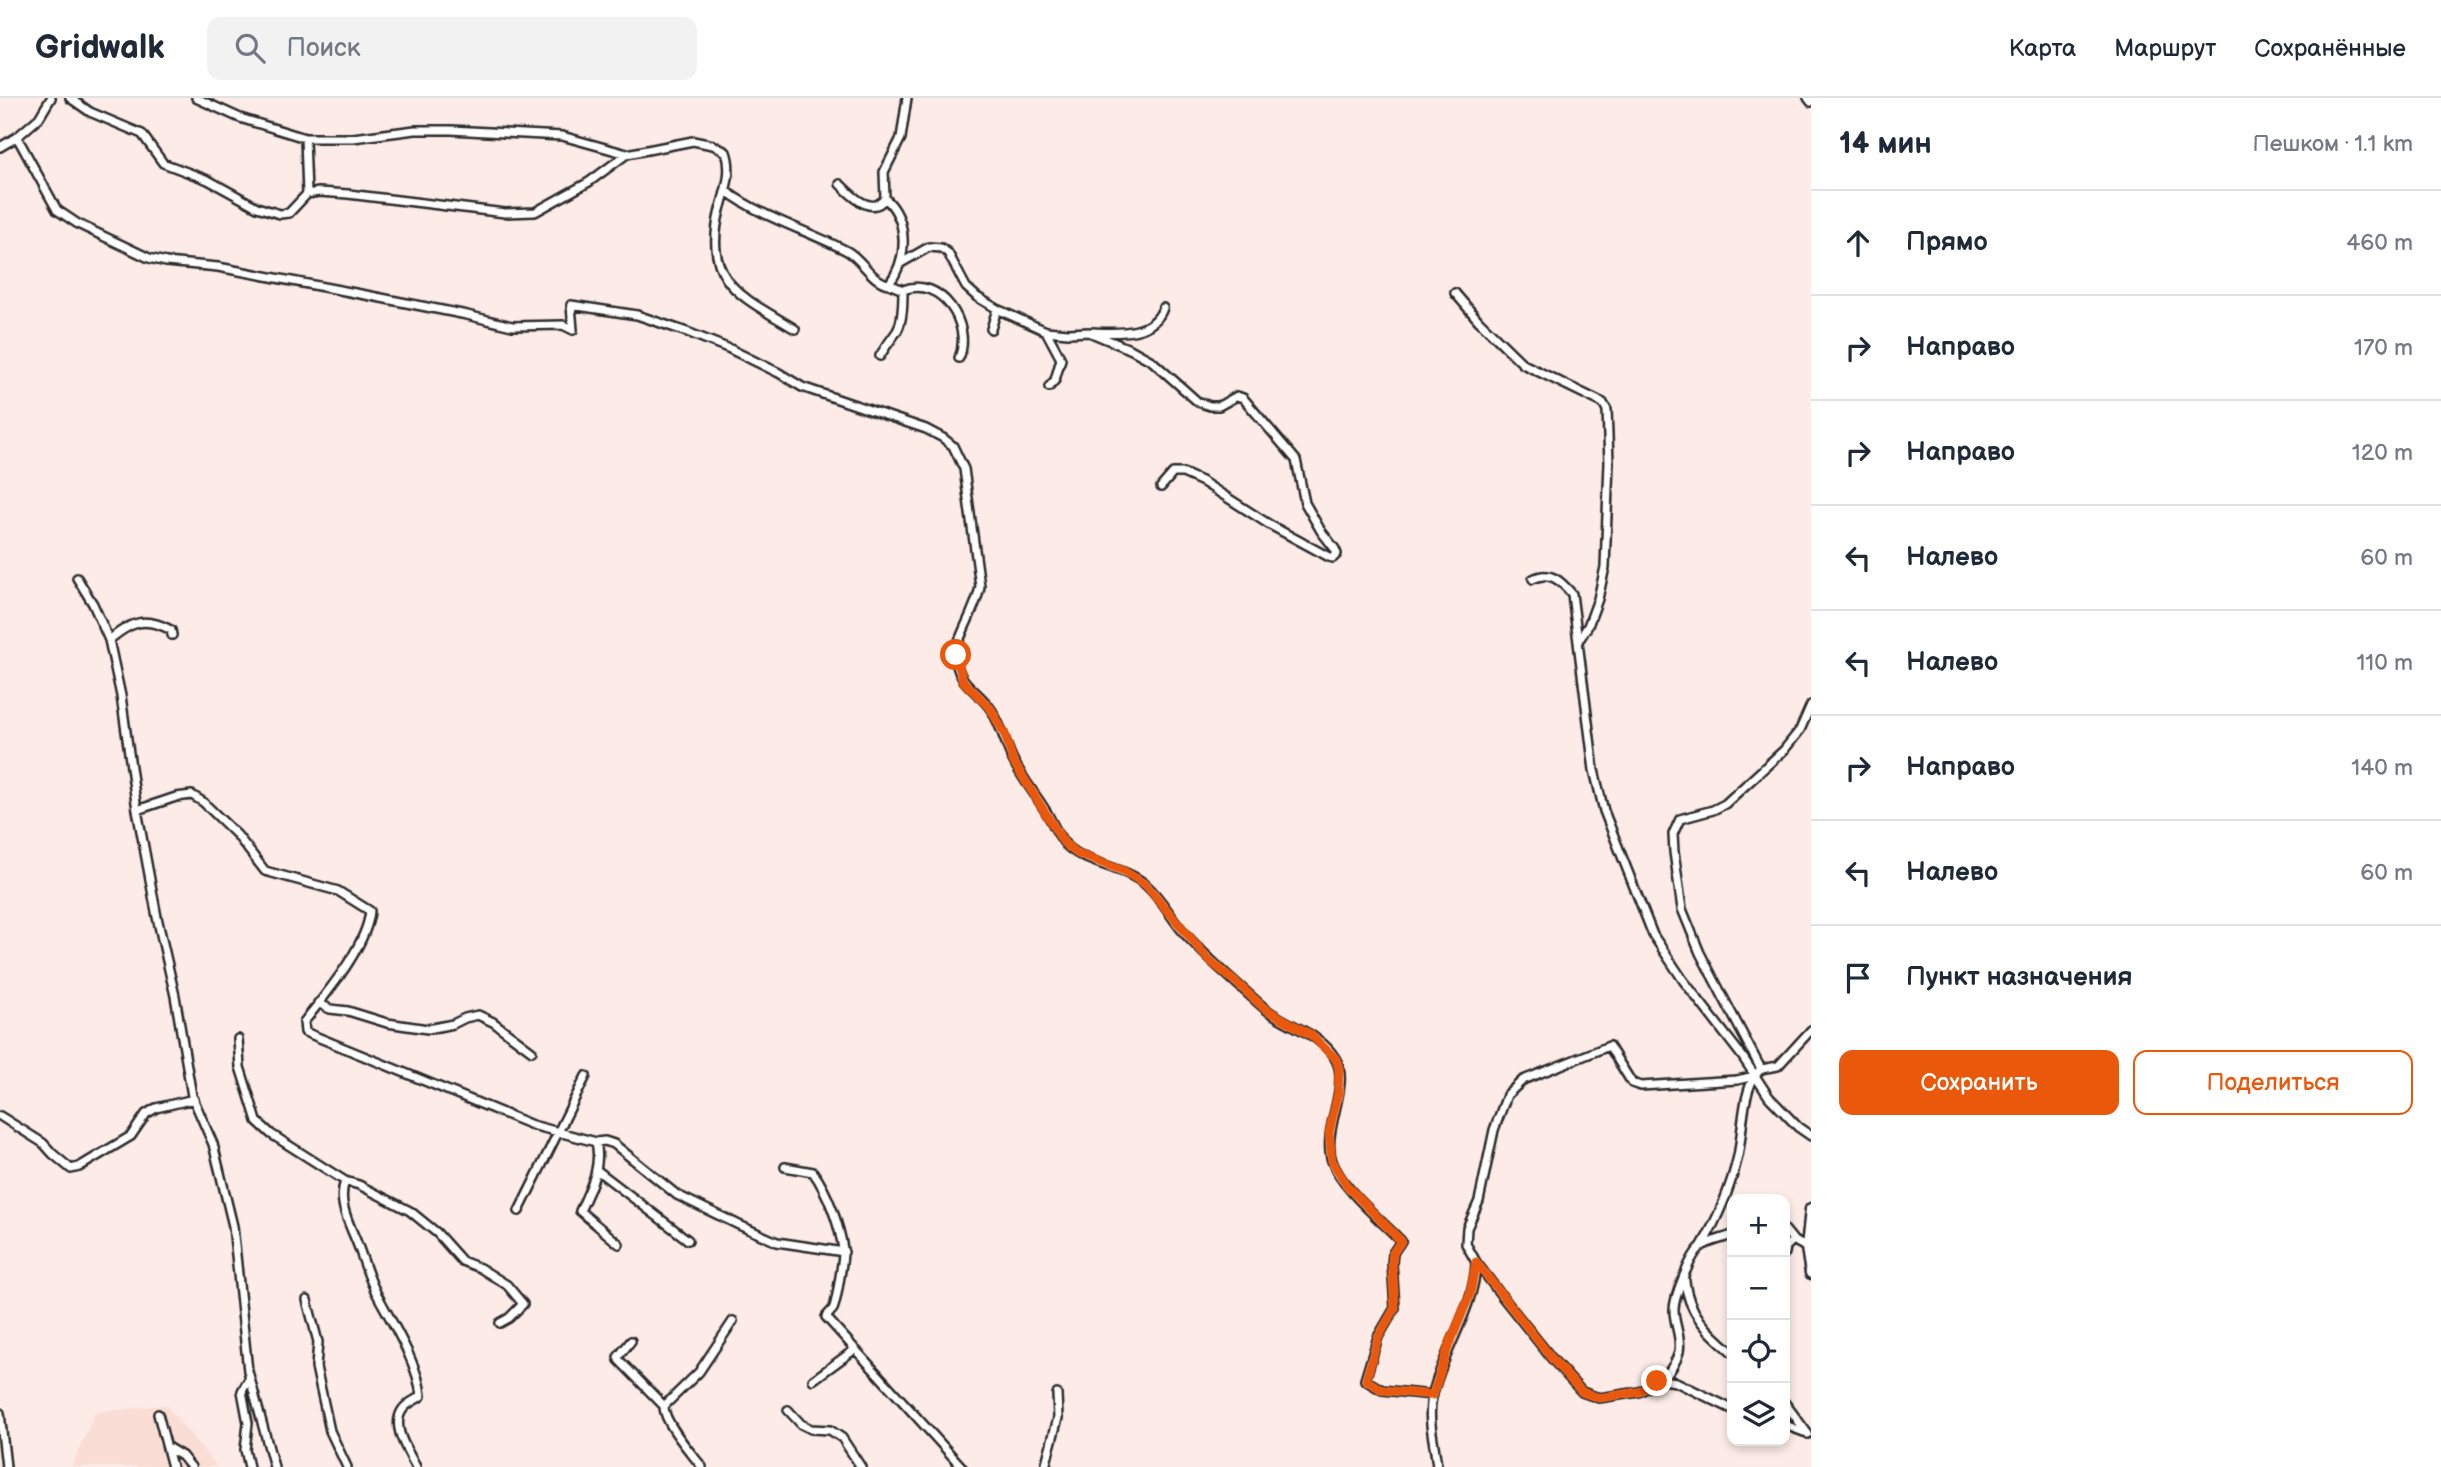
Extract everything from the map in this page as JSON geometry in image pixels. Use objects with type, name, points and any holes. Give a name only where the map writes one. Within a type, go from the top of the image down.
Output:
[{"type":"street","points":[[0,147],[17,137],[38,118],[51,98]]},
{"type":"street","points":[[70,98],[90,112],[142,134],[163,163],[208,180],[264,209],[280,214],[289,213],[307,194],[319,192],[505,213],[535,212],[589,182],[628,154],[685,141],[713,145],[726,152],[729,161],[726,191],[716,234],[716,257],[722,273],[753,303],[795,329]]},
{"type":"street","points":[[196,98],[240,118],[305,138],[353,138],[415,130],[451,130],[562,136],[628,154]]},
{"type":"street","points":[[889,284],[901,263],[904,246],[899,222],[890,202],[885,198],[883,178],[901,138],[907,98]]},
{"type":"street","points":[[1808,98],[1811,102]]},
{"type":"street","points":[[17,137],[57,210],[78,224],[149,258],[205,265],[371,296],[467,314],[512,326],[563,325],[573,330],[571,305],[637,315],[730,349],[802,387],[926,429],[953,446],[964,469],[980,586],[976,604],[956,655],[963,681],[991,709],[1005,735],[1013,761],[1064,843],[1078,854],[1124,871],[1146,885],[1208,959],[1264,1008],[1311,1035],[1336,1059],[1339,1069],[1338,1093],[1329,1133],[1332,1161],[1347,1186],[1401,1241],[1393,1253],[1392,1264],[1395,1308],[1378,1338],[1366,1380],[1382,1390],[1433,1395]]},
{"type":"street","points":[[305,138],[307,194]]},
{"type":"street","points":[[840,184],[872,207],[885,198]]},
{"type":"street","points":[[726,191],[745,203],[851,253],[879,280],[895,284],[903,290]]},
{"type":"street","points":[[901,263],[929,247],[941,248],[948,253],[966,287],[976,297],[1046,331],[1068,334],[1130,332],[1143,329],[1161,314],[1163,308]]},
{"type":"street","points":[[903,290],[910,287],[925,288],[937,295],[958,315],[962,340],[960,358]]},
{"type":"street","points":[[880,356],[886,343],[898,330],[903,290]]},
{"type":"street","points":[[1455,293],[1479,321],[1523,363],[1603,403],[1607,410],[1609,462],[1605,567],[1598,599],[1588,626],[1578,640]]},
{"type":"street","points":[[991,329],[997,309]]},
{"type":"street","points":[[1046,331],[1061,359],[1055,380],[1049,387]]},
{"type":"street","points":[[1089,332],[1152,360],[1198,402],[1210,406],[1219,405],[1237,396],[1244,398],[1296,460],[1304,503],[1336,554],[1329,558],[1203,482],[1183,473],[1174,473],[1161,487]]},
{"type":"street","points":[[1533,579],[1548,574],[1572,594],[1594,770],[1604,811],[1653,935],[1683,980],[1758,1072]]},
{"type":"street","points":[[77,578],[93,604],[109,640],[121,696],[137,810],[194,1099],[212,1144],[233,1226],[249,1379],[274,1467]]},
{"type":"street","points":[[109,640],[133,622],[144,621],[160,624],[172,630],[172,635]]},
{"type":"street","points":[[1811,705],[1800,730],[1776,757],[1725,804],[1680,819],[1673,834],[1677,884],[1690,931],[1769,1097],[1786,1116],[1811,1136]]},
{"type":"street","points":[[137,810],[176,797],[192,796],[203,802],[237,835],[265,871],[338,891],[370,911],[369,922],[343,971],[304,1022],[305,1031],[414,1077],[558,1132],[614,1144],[677,1195],[777,1242],[844,1252]]},
{"type":"street","points":[[317,1003],[330,1009],[348,1011],[387,1023],[428,1029],[478,1015],[493,1022],[532,1051]]},
{"type":"street","points":[[1758,1072],[1744,1107],[1737,1158],[1710,1230],[1694,1254],[1674,1311],[1680,1336],[1674,1366],[1662,1380],[1639,1392],[1599,1398],[1582,1392],[1553,1360],[1476,1262],[1466,1244],[1467,1228],[1479,1201],[1499,1111],[1507,1095],[1523,1080],[1609,1046],[1632,1083],[1641,1086],[1737,1080],[1758,1072],[1778,1066],[1811,1030]]},
{"type":"street","points":[[238,1038],[240,1067],[257,1121],[271,1134],[345,1181],[359,1185],[410,1211],[437,1233],[461,1261],[480,1268],[507,1285],[523,1304],[500,1323]]},
{"type":"street","points":[[519,1211],[586,1076]]},
{"type":"street","points":[[0,1116],[43,1143],[71,1169],[79,1167],[131,1136],[146,1114],[156,1108],[194,1099]]},
{"type":"street","points":[[596,1142],[599,1154],[598,1171],[580,1211],[619,1244]]},
{"type":"street","points":[[785,1167],[813,1172],[820,1182],[844,1252],[837,1298],[834,1308],[826,1317],[962,1467]]},
{"type":"street","points":[[598,1171],[688,1240]]},
{"type":"street","points":[[345,1181],[341,1191],[342,1202],[350,1229],[379,1299],[421,1387],[421,1396],[404,1407],[398,1421],[399,1431],[416,1467]]},
{"type":"street","points":[[1811,1209],[1807,1248],[1811,1273]]},
{"type":"street","points":[[1790,1236],[1807,1248]]},
{"type":"street","points":[[1701,1247],[1727,1238]]},
{"type":"street","points":[[1790,1243],[1793,1240]]},
{"type":"street","points":[[1437,1467],[1430,1419],[1433,1395],[1470,1294],[1476,1262]]},
{"type":"street","points":[[1685,1277],[1688,1297],[1698,1318],[1727,1347]]},
{"type":"street","points":[[307,1300],[318,1342],[316,1367],[330,1431],[347,1467]]},
{"type":"street","points":[[664,1406],[699,1372],[733,1321]]},
{"type":"street","points":[[631,1341],[618,1357],[619,1360],[664,1406],[669,1421],[702,1467]]},
{"type":"street","points":[[813,1380],[854,1350]]},
{"type":"street","points":[[249,1379],[242,1391],[247,1423],[245,1450],[249,1467]]},
{"type":"street","points":[[1662,1380],[1676,1382],[1727,1407]]},
{"type":"street","points":[[1045,1467],[1058,1418],[1057,1394]]},
{"type":"street","points":[[1790,1409],[1810,1435]]},
{"type":"street","points":[[788,1410],[801,1424],[811,1429],[830,1430],[842,1438],[861,1467]]},
{"type":"street","points":[[0,1413],[6,1467]]},
{"type":"street","points":[[158,1414],[172,1467]]},
{"type":"street","points":[[1790,1426],[1810,1435]]},
{"type":"street","points":[[166,1447],[182,1456],[191,1467]]},
{"type":"shaded area","points":[[166,1405],[217,1467],[72,1467],[95,1412]]},
{"type":"route","points":[[956,655],[963,681],[991,709],[1005,735],[1013,761],[1064,843],[1078,854],[1135,876],[1157,895],[1182,931],[1208,959],[1264,1008],[1311,1035],[1336,1059],[1339,1069],[1338,1093],[1329,1133],[1332,1161],[1347,1186],[1401,1241],[1393,1253],[1391,1271],[1396,1296],[1395,1308],[1378,1338],[1366,1380],[1382,1390],[1433,1395],[1438,1374],[1470,1294],[1476,1262],[1553,1360],[1582,1392],[1599,1398],[1639,1392],[1657,1381]]}]
